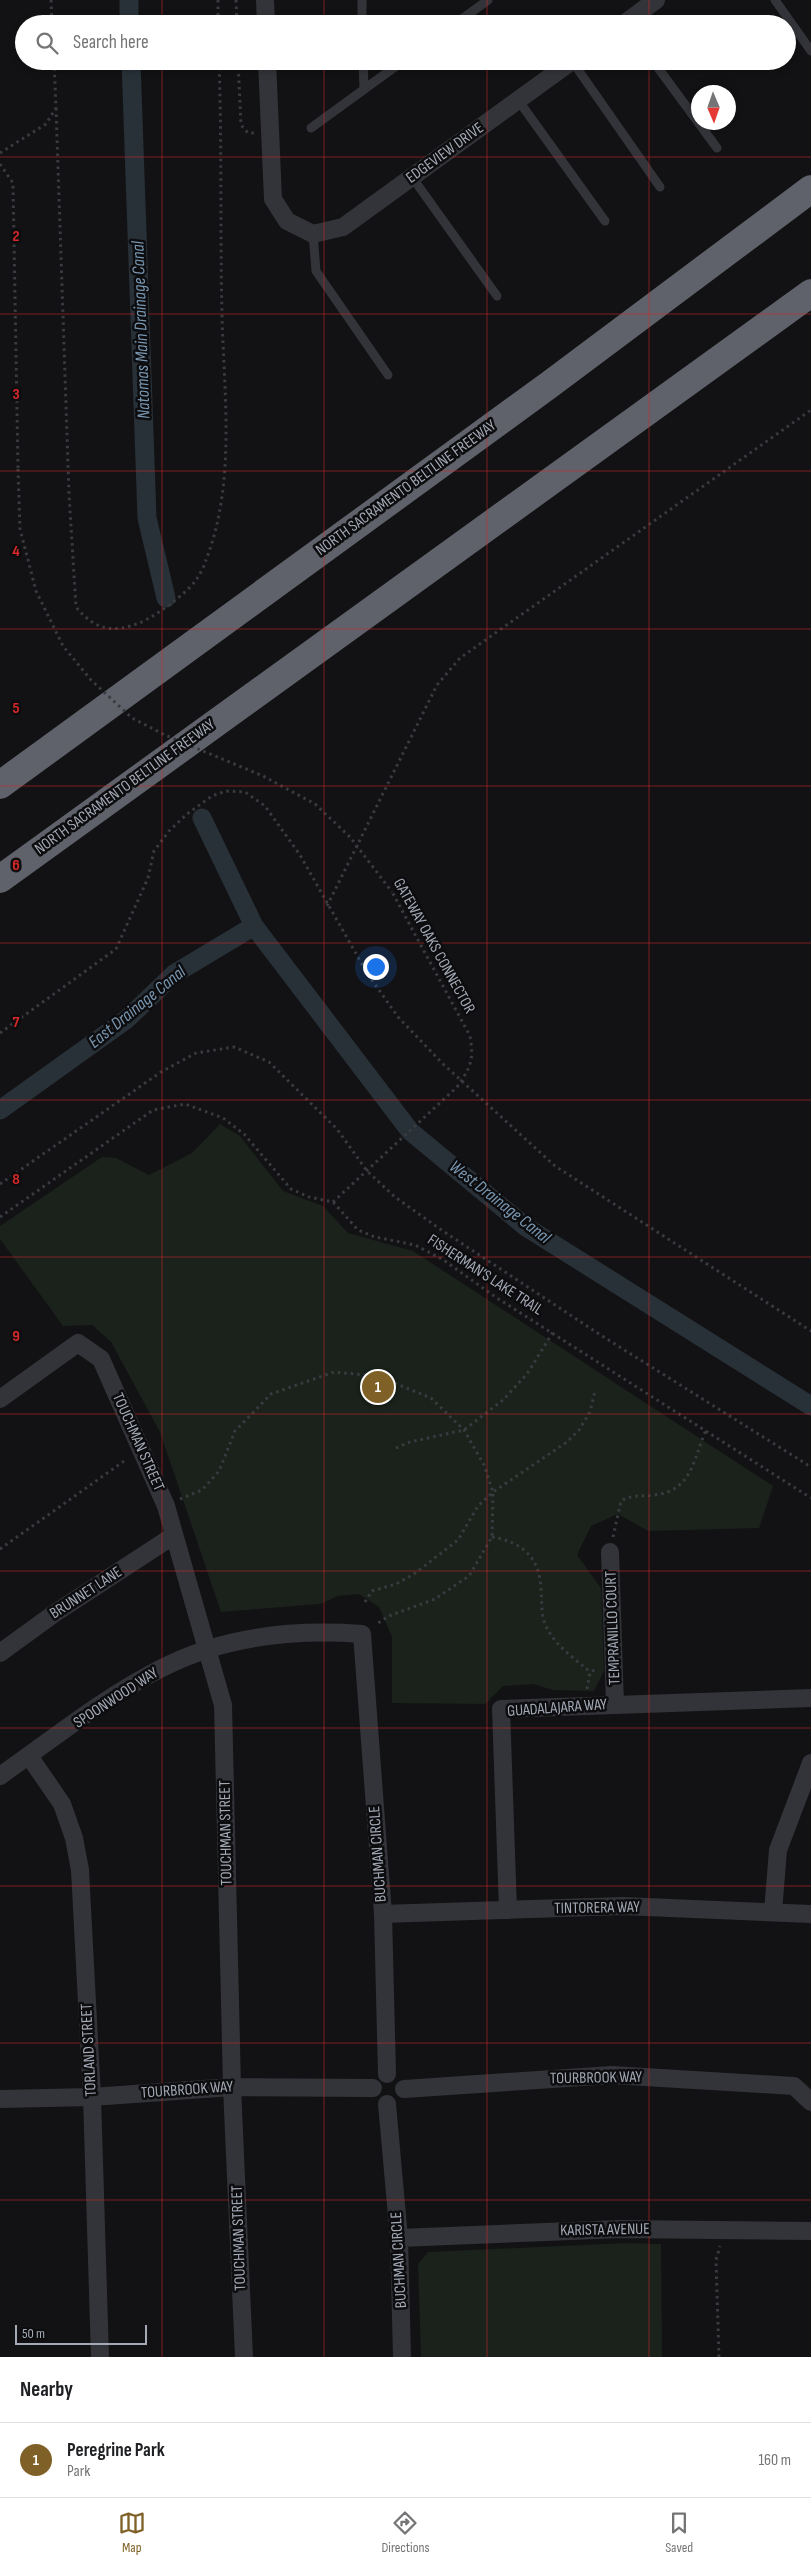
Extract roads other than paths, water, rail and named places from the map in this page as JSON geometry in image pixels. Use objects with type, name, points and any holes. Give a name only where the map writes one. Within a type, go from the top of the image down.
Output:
[{"type":"highway","name":"NORTH SACRAMENTO BELTLINE FREEWAY","points":[[0,785],[811,189]]},
{"type":"highway","name":"NORTH SACRAMENTO BELTLINE FREEWAY","points":[[0,878],[811,293]]},
{"type":"highway","points":[[0,765],[161,668]]},
{"type":"street","points":[[265,0],[266,15]]},
{"type":"street","points":[[637,15],[656,0]]},
{"type":"street","points":[[267,70],[273,199],[287,221],[313,234]]},
{"type":"street","name":"EDGEVIEW DRIVE","points":[[313,234],[343,227],[560,70]]},
{"type":"street","name":"TOUCHMAN STREET","points":[[0,1399],[78,1342],[101,1359],[166,1506],[173,1536],[209,1649],[223,1705],[232,2087],[244,2357]]},
{"type":"street","name":"BRUNNET LANE","points":[[0,1653],[55,1613],[173,1536]]},
{"type":"street","name":"TEMPRANILLO COURT","points":[[610,1552],[615,1705]]},
{"type":"street","name":"SPOONWOOD WAY","points":[[0,1776],[130,1686],[162,1668],[209,1649],[250,1638],[287,1633],[325,1631],[362,1634]]},
{"type":"street","name":"BUCHMAN CIRCLE","points":[[362,1634],[383,1914],[386,2074]]},
{"type":"street","name":"GUADALAJARA WAY","points":[[508,1910],[501,1709],[811,1698]]},
{"type":"street","name":"TORLAND STREET","points":[[29,1756],[62,1804],[74,1838],[80,1870],[92,2096],[100,2357]]},
{"type":"street","points":[[773,1912],[778,1850],[811,1763]]},
{"type":"street","name":"TINTORERA WAY","points":[[383,1914],[623,1906],[811,1914]]},
{"type":"street","points":[[386,2074],[400,2078],[404,2089],[398,2102],[387,2104],[376,2097],[374,2088],[378,2078],[386,2074]]},
{"type":"street","name":"TOURBROOK WAY","points":[[404,2089],[612,2075],[794,2086],[811,2102]]},
{"type":"street","name":"TOURBROOK WAY","points":[[0,2099],[92,2096],[232,2087],[374,2088]]},
{"type":"street","name":"BUCHMAN CIRCLE","points":[[387,2104],[399,2238],[402,2357]]},
{"type":"street","name":"KARISTA AVENUE","points":[[399,2238],[620,2229],[687,2236],[811,2230]]},
{"type":"lane","points":[[362,0],[362,15]]},
{"type":"lane","points":[[467,15],[488,0]]},
{"type":"lane","points":[[775,0],[786,15]]},
{"type":"lane","points":[[796,30],[811,51]]},
{"type":"lane","points":[[363,70],[364,89]]},
{"type":"lane","points":[[310,128],[390,70]]},
{"type":"lane","points":[[578,70],[660,186]]},
{"type":"lane","points":[[660,70],[717,148]]},
{"type":"lane","points":[[518,100],[606,221]]},
{"type":"lane","points":[[412,177],[497,296]]},
{"type":"lane","points":[[313,234],[316,271],[388,375]]},
{"type":"waterway","name":"Natomas Main Drainage Canal","points":[[129,0],[129,15]]},
{"type":"waterway","name":"Natomas Main Drainage Canal","points":[[131,70],[147,518],[166,598]]},
{"type":"waterway","name":"West Drainage Canal","points":[[202,818],[254,926],[410,1131],[526,1227],[811,1406]]},
{"type":"waterway","name":"East Drainage Canal","points":[[0,1110],[127,1019],[174,974],[254,926]]},
{"type":"place","name":"Peregrine Park","points":[[378,1387]]}]
